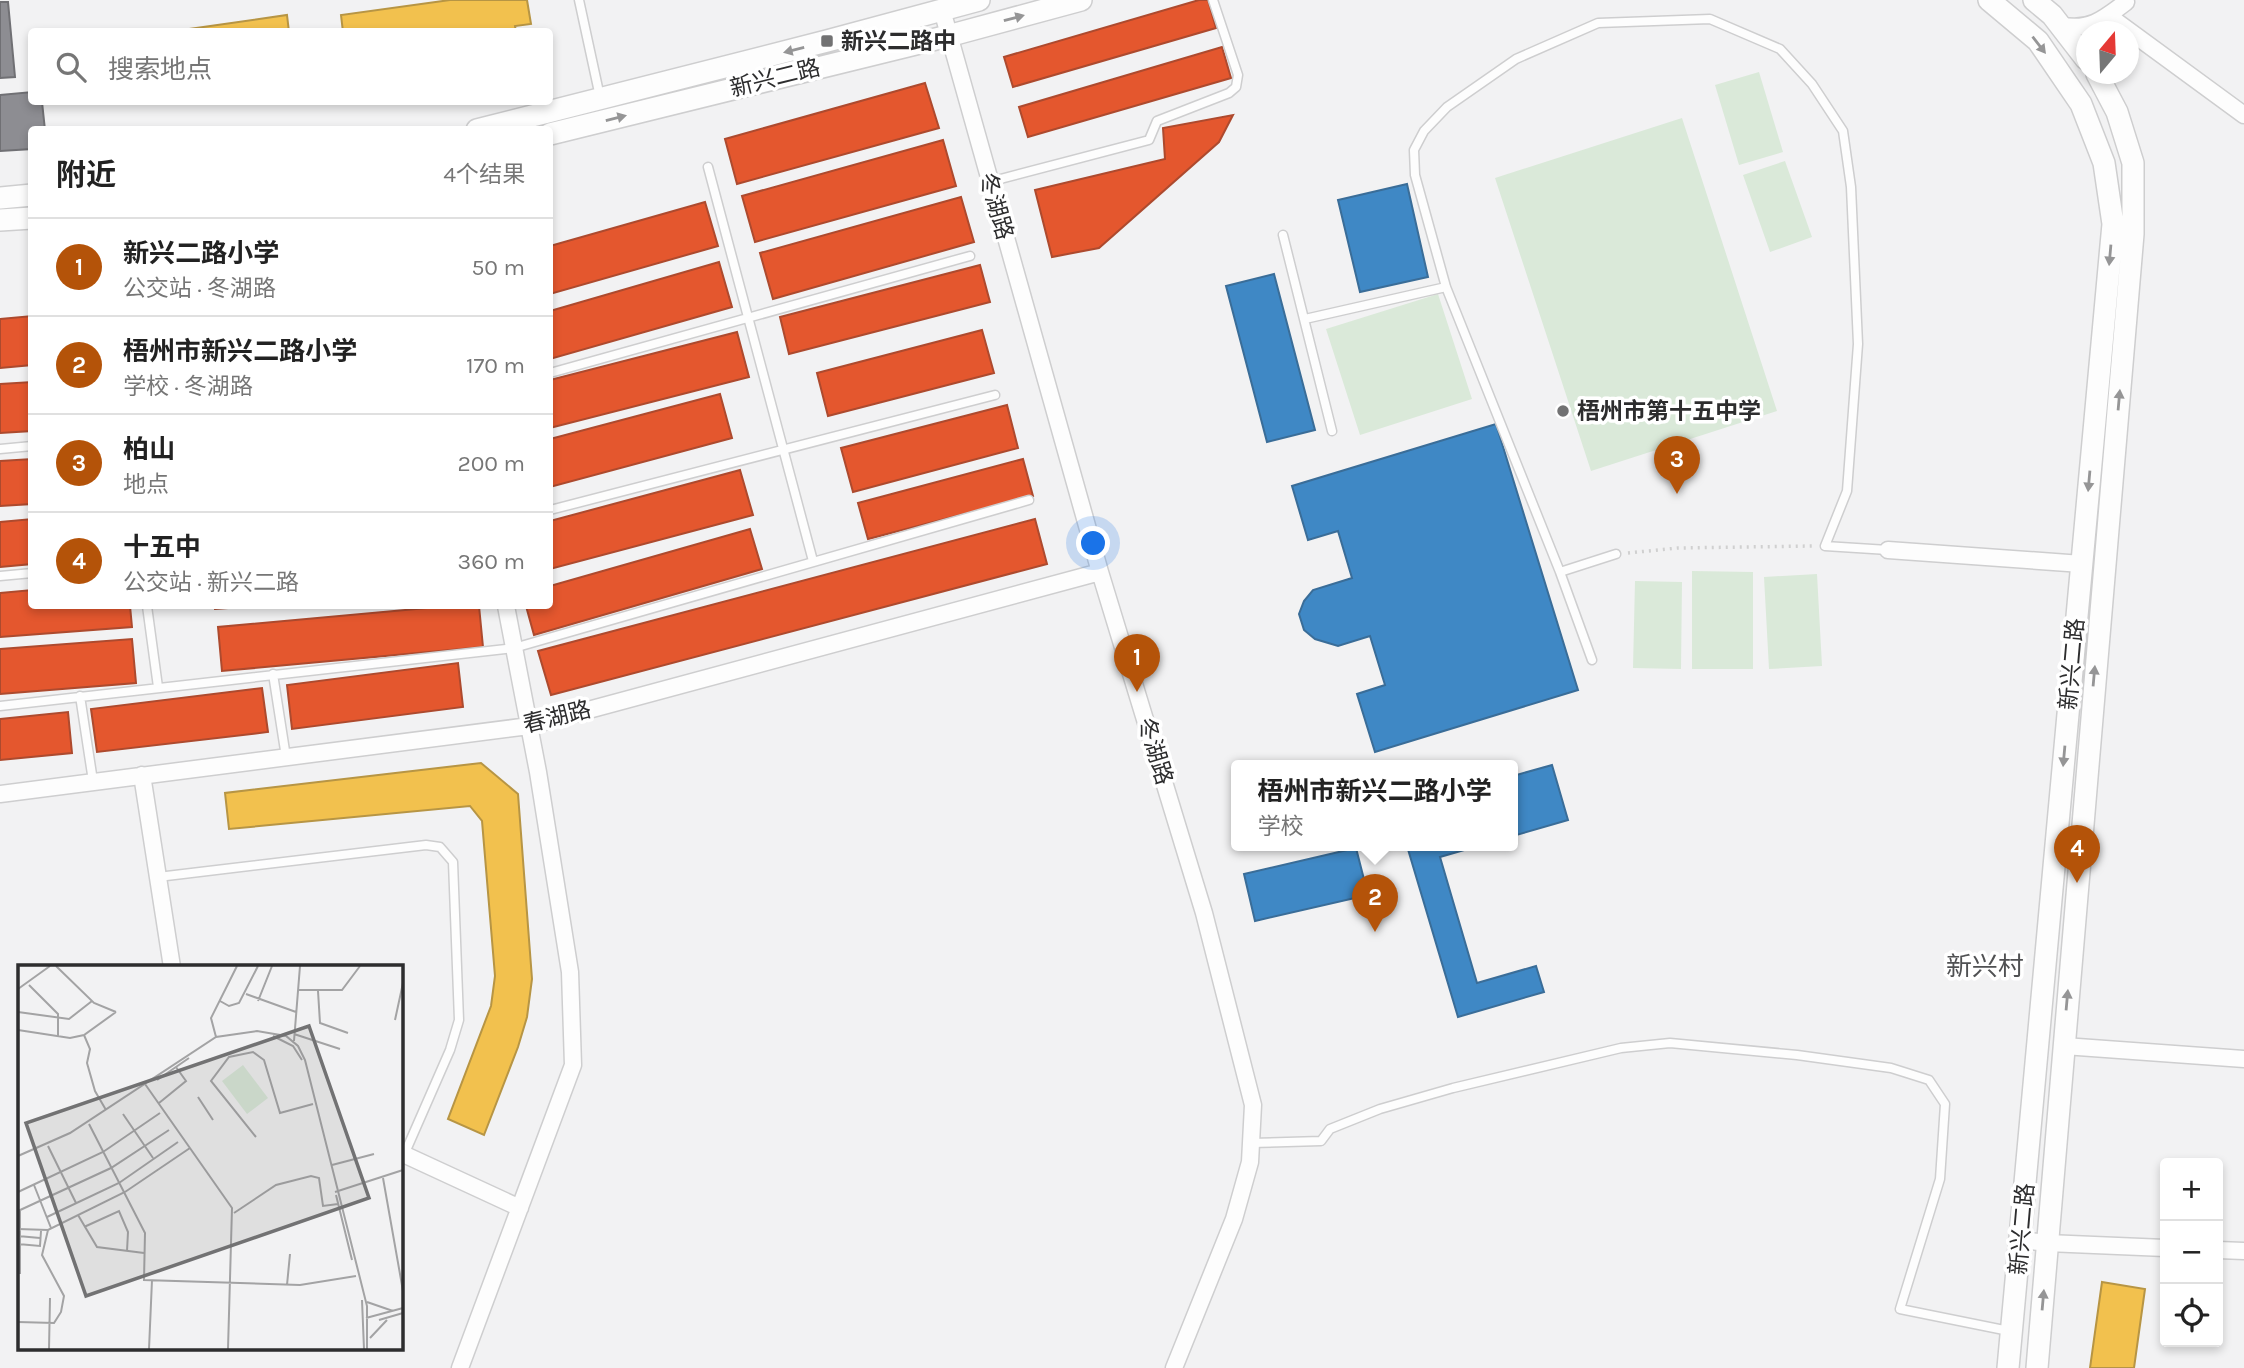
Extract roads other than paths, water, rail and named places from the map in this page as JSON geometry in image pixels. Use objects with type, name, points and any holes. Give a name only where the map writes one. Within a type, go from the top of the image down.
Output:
[{"type":"main road","name":"新兴二路","points":[[493,126],[979,0]]},
{"type":"main road","name":"新兴二路","points":[[553,133],[948,36],[1081,0]]},
{"type":"main road","name":"新兴二路","points":[[1989,0],[2038,41],[2081,104],[2104,163],[2113,224],[2008,1368]]},
{"type":"main road","points":[[2034,0],[2052,15],[2076,45]]},
{"type":"main road","name":"新兴二路","points":[[2037,1368],[2133,234],[2133,163],[2118,112],[2102,84]]},
{"type":"main road","points":[[0,198],[28,195]]},
{"type":"main road","points":[[0,220],[28,218]]},
{"type":"street","points":[[2060,25],[2073,29],[2082,28],[2110,15],[2126,1]]},
{"type":"street","points":[[2118,21],[2126,1]]},
{"type":"street","name":"冬湖路","points":[[942,10],[1100,572],[1204,913],[1253,1105],[1250,1162],[1234,1219],[1174,1368]]},
{"type":"street","points":[[2139,43],[2244,115]]},
{"type":"street","points":[[2081,104],[2091,84]]},
{"type":"street","points":[[1888,550],[2082,564]]},
{"type":"street","name":"春湖路","points":[[0,793],[529,726],[1100,572]]},
{"type":"street","points":[[460,1368],[573,1065],[570,972],[507,609]]},
{"type":"street","points":[[142,775],[172,965]]},
{"type":"street","points":[[2064,1046],[2244,1059]]},
{"type":"street","points":[[402,1154],[520,1208]]},
{"type":"street","points":[[2021,1240],[2160,1248]]},
{"type":"street","points":[[2223,1250],[2244,1251]]},
{"type":"lane","points":[[579,0],[600,100]]},
{"type":"lane","points":[[989,182],[1149,139],[1157,121],[1229,93],[1236,87],[1238,75],[1213,0]]},
{"type":"lane","points":[[1592,660],[1560,572],[1446,287],[1415,175],[1414,150],[1424,131],[1447,107],[1516,59],[1598,23],[1710,19],[1780,49],[1812,85],[1843,131],[1851,187],[1858,344],[1847,491],[1825,546],[1888,550]]},
{"type":"lane","points":[[708,167],[813,561]]},
{"type":"lane","points":[[1283,235],[1332,431]]},
{"type":"lane","points":[[553,372],[970,256]]},
{"type":"lane","points":[[1305,319],[1446,287]]},
{"type":"lane","points":[[553,509],[995,395]]},
{"type":"lane","points":[[0,449],[28,446]]},
{"type":"lane","points":[[0,706],[514,648],[1029,500]]},
{"type":"lane","points":[[1560,572],[1616,554]]},
{"type":"lane","points":[[0,576],[28,573]]},
{"type":"lane","points":[[147,609],[158,687]]},
{"type":"lane","points":[[273,674],[286,757]]},
{"type":"lane","points":[[80,696],[93,781]]},
{"type":"lane","points":[[158,877],[426,845],[440,847],[453,862],[459,1020],[450,1050],[402,1154]]},
{"type":"lane","points":[[1251,1143],[1321,1140],[1330,1129],[1380,1109],[1452,1088],[1621,1048],[1670,1043],[1797,1055],[1891,1068],[1929,1080],[1945,1104],[1940,1180],[1900,1309],[2012,1332]]},
{"type":"place","name":"新兴二路中","points":[[827,41]]},
{"type":"place","name":"梧州市第十五中学","points":[[1563,411]]},
{"type":"place","name":"柏山","points":[[1677,494]]},
{"type":"place","name":"新兴二路小学","points":[[1137,692]]},
{"type":"place","name":"十五中","points":[[2077,883]]},
{"type":"place","name":"梧州市新兴二路小学","points":[[1375,932]]},
{"type":"district","name":"新兴村","points":[[1985,966]]}]
